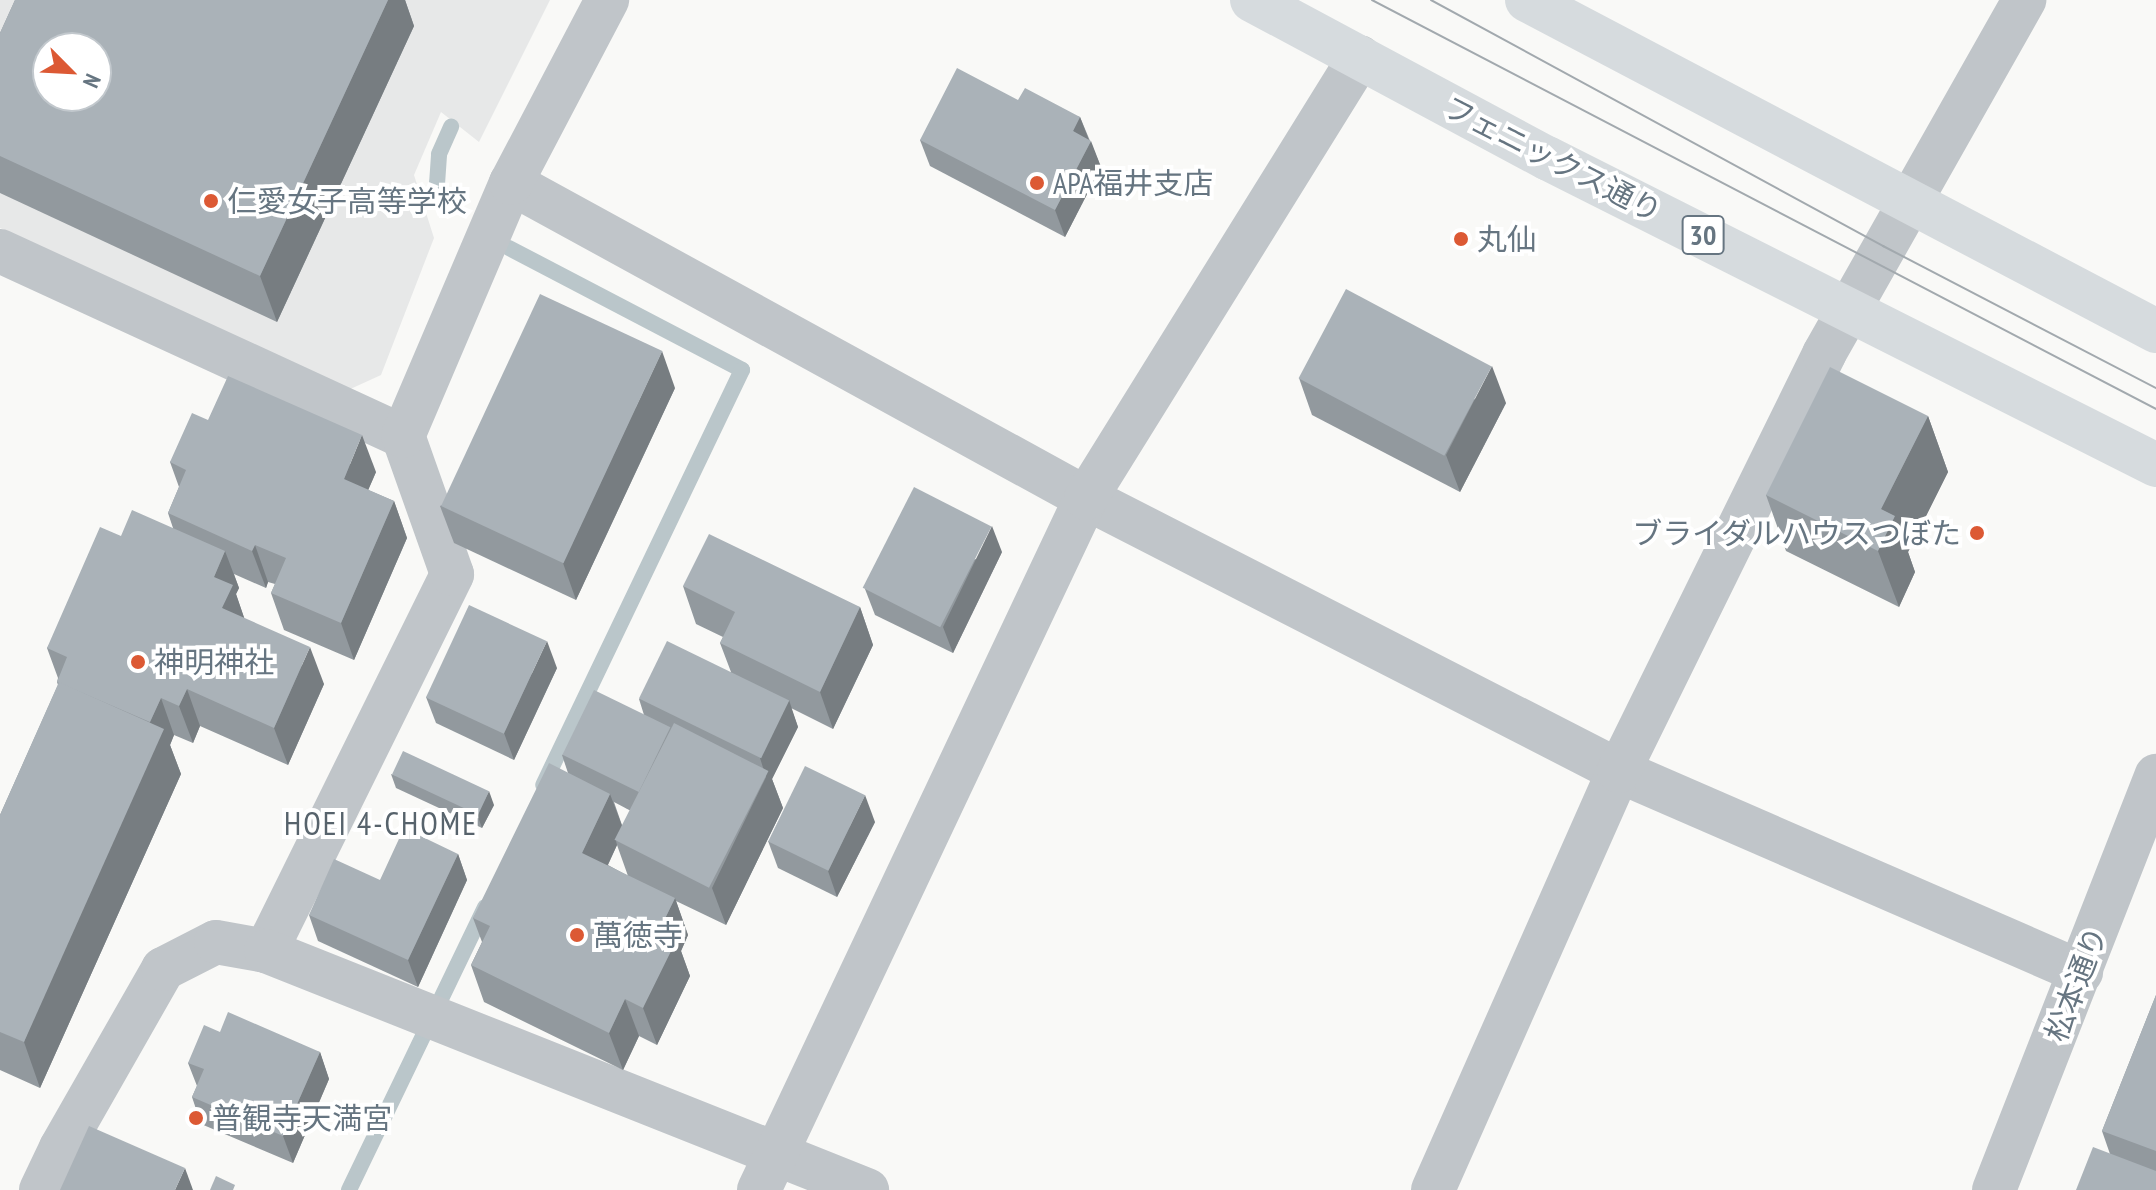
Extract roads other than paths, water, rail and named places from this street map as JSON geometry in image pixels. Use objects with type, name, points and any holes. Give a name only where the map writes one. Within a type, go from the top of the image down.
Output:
[{"type":"main road","name":"フェニックス通り","points":[[1252,0],[1547,158],[1849,307],[2156,465]]},
{"type":"main road","points":[[1527,0],[2156,331]]},
{"type":"street","points":[[266,951],[452,574],[403,436],[511,183],[607,0]]},
{"type":"street","points":[[1433,1190],[1619,771],[1849,307],[2024,0]]},
{"type":"street","points":[[768,1172],[1086,498],[1360,57]]},
{"type":"street","points":[[511,183],[1086,498],[1619,771],[2081,972]]},
{"type":"street","points":[[0,251],[403,436]]},
{"type":"street","name":"松本通り","points":[[1994,1190],[2156,776]]},
{"type":"street","points":[[41,1190],[61,1148],[163,969],[216,942],[266,951],[468,1031],[768,1172],[867,1190]]},
{"type":"waterway","points":[[446,210],[437,184],[439,154],[451,127]]},
{"type":"waterway","points":[[509,248],[742,370],[543,785]]},
{"type":"waterway","points":[[349,1190],[485,907]]},
{"type":"tram line","points":[[1372,0],[2156,409]]},
{"type":"tram line","points":[[1431,0],[1883,246],[2156,388]]},
{"type":"place","name":"APA福井支店","points":[[1037,183]]},
{"type":"place","name":"仁愛女子高等学校","points":[[211,201]]},
{"type":"place","name":"丸仙","points":[[1461,239]]},
{"type":"place","name":"ブライダルハウスつぼた","points":[[1977,533]]},
{"type":"place","name":"神明神社","points":[[138,662]]},
{"type":"place","name":"萬徳寺","points":[[577,935]]},
{"type":"place","name":"普観寺天満宮","points":[[196,1118]]},
{"type":"district","name":"HOEI 4-CHOME","points":[[381,823]]}]
